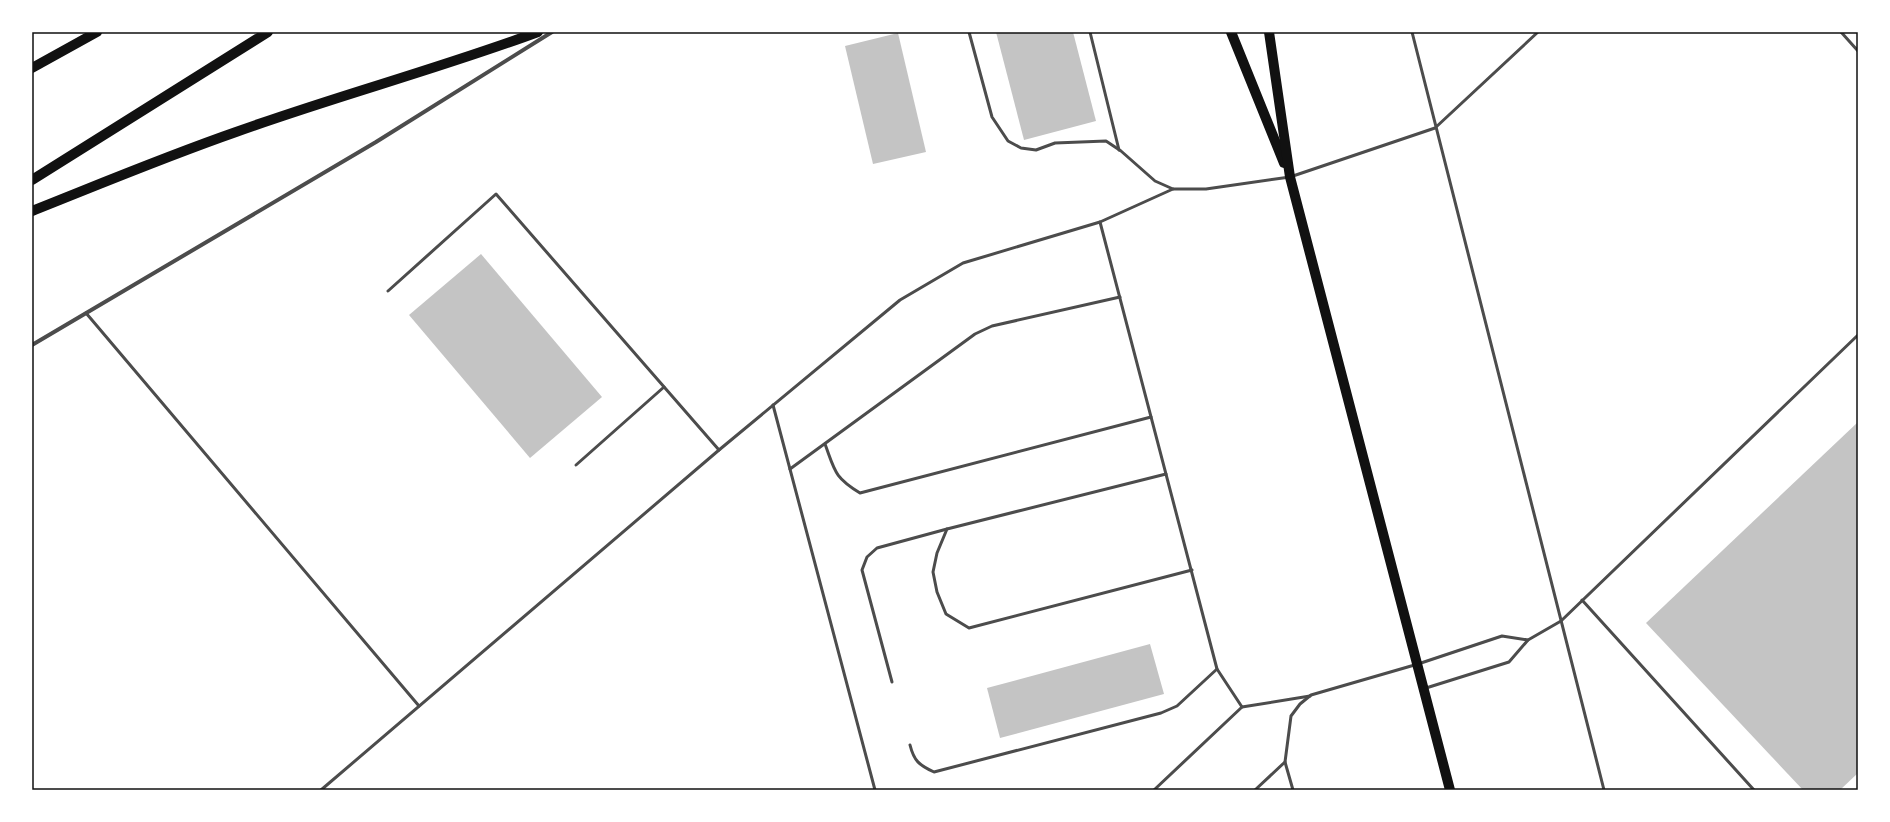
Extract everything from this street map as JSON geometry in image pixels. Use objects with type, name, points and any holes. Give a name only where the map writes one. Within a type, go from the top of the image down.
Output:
[{"type":"main road","points":[[32,68],[97,32]]},
{"type":"main road","points":[[32,180],[268,32]]},
{"type":"main road","points":[[32,211],[235,132],[372,86],[470,57],[538,32]]},
{"type":"main road","points":[[1231,32],[1290,177]]},
{"type":"main road","points":[[1269,32],[1290,177],[1450,790]]},
{"type":"street","points":[[32,344],[376,142],[552,32]]},
{"type":"lane","points":[[969,32],[992,117],[1008,141],[1021,148],[1036,150],[1055,143],[1106,141],[1119,150],[1155,181],[1173,189]]},
{"type":"lane","points":[[1090,32],[1119,150]]},
{"type":"lane","points":[[1412,32],[1435,128],[1604,790]]},
{"type":"lane","points":[[320,790],[719,450],[900,300],[963,262],[1100,222],[1173,189],[1206,188],[1290,177],[1435,128],[1538,32]]},
{"type":"lane","points":[[1841,32],[1858,51]]},
{"type":"lane","points":[[388,291],[496,194],[719,450]]},
{"type":"lane","points":[[1100,222],[1217,669],[1242,707]]},
{"type":"lane","points":[[790,469],[975,334],[992,326],[1120,298]]},
{"type":"lane","points":[[86,313],[419,706]]},
{"type":"lane","points":[[1424,688],[1509,662],[1528,640],[1561,621],[1858,336]]},
{"type":"lane","points":[[576,465],[664,388]]},
{"type":"lane","points":[[773,405],[875,790]]},
{"type":"lane","points":[[825,444],[836,475],[847,485],[860,492],[1151,416]]},
{"type":"lane","points":[[892,682],[862,570],[867,557],[876,548],[1166,474]]},
{"type":"lane","points":[[947,529],[937,553],[933,572],[937,592],[946,614],[969,628],[1192,570]]},
{"type":"lane","points":[[1582,600],[1754,790]]},
{"type":"lane","points":[[1154,790],[1242,707],[1312,695],[1418,664],[1502,636],[1528,640]]},
{"type":"lane","points":[[910,745],[912,755],[921,766],[934,772],[1161,713],[1177,706],[1217,669]]},
{"type":"lane","points":[[1293,790],[1285,762],[1291,716],[1300,704],[1312,695]]},
{"type":"lane","points":[[1256,790],[1285,762]]},
{"type":"building","points":[[996,32],[1073,32],[1096,121],[1024,140]]},
{"type":"building","points":[[898,33],[926,152],[873,164],[845,46]]},
{"type":"building","points":[[481,254],[602,397],[530,458],[409,315]]},
{"type":"building","points":[[1858,422],[1858,773],[1840,790],[1803,790],[1646,623]]},
{"type":"building","points":[[1150,644],[1164,694],[1000,738],[987,688]]}]
